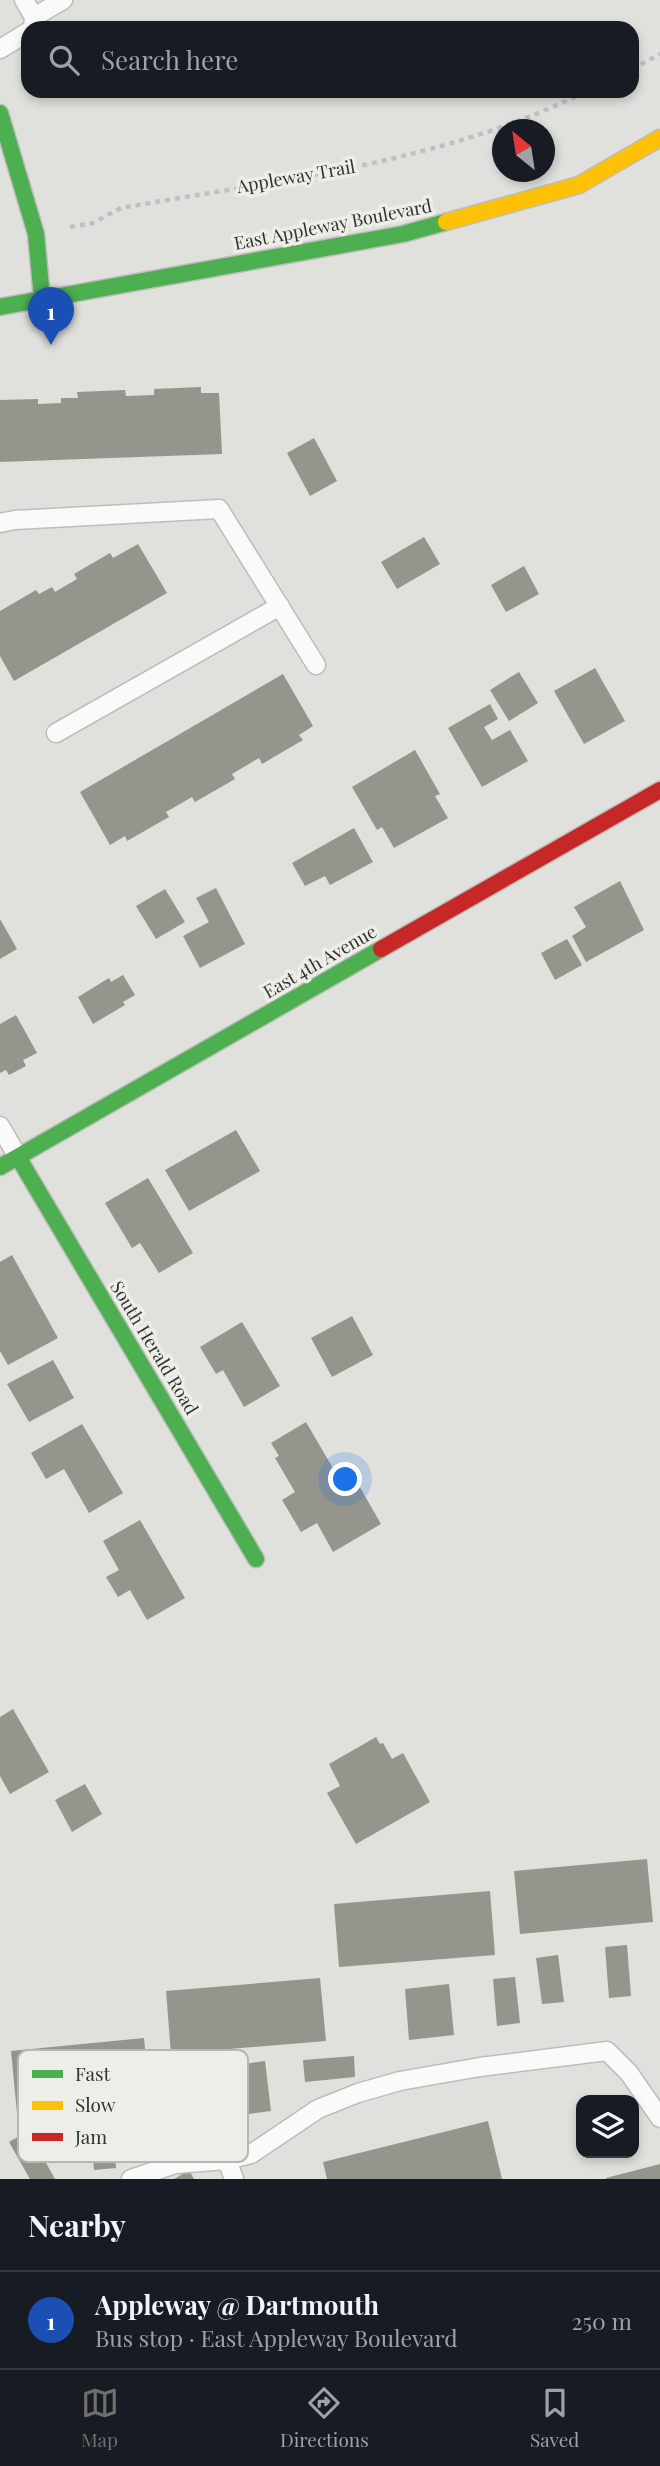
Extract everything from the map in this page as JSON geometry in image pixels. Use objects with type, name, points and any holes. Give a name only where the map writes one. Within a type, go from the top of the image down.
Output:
[{"type":"street","points":[[0,113],[36,234],[42,298]]},
{"type":"street","name":"East Appleway Boulevard","points":[[0,307],[403,234],[579,184],[660,138]]},
{"type":"street","name":"East 4th Avenue","points":[[0,1167],[660,790]]},
{"type":"street","name":"South Herald Road","points":[[18,1157],[257,1559]]},
{"type":"lane","points":[[24,0],[30,21]]},
{"type":"lane","points":[[38,21],[63,0]]},
{"type":"lane","points":[[0,49],[21,34]]},
{"type":"lane","points":[[0,523],[219,509],[316,665]]},
{"type":"lane","points":[[55,733],[280,606]]},
{"type":"lane","points":[[0,1126],[18,1157]]},
{"type":"lane","points":[[248,2155],[318,2109],[358,2093],[400,2081],[480,2067],[607,2051],[629,2073],[660,2118]]},
{"type":"lane","points":[[131,2179],[175,2164],[201,2162]]},
{"type":"lane","points":[[228,2162],[234,2179]]},
{"type":"path","points":[[639,65],[660,54]]},
{"type":"path","name":"Appleway Trail","points":[[36,234],[93,223],[121,208],[421,152],[508,125],[571,98]]},
{"type":"building","points":[[201,387],[201,393],[219,393],[222,454],[0,462],[0,400],[38,399],[38,404],[61,403],[61,398],[78,398],[77,392],[125,390],[126,396],[154,395],[154,389]]},
{"type":"building","points":[[314,438],[337,481],[310,496],[287,453]]},
{"type":"building","points":[[424,537],[440,564],[397,589],[381,562]]},
{"type":"building","points":[[138,544],[167,593],[14,681],[0,656],[0,611],[36,590],[39,594],[52,587],[55,592],[77,579],[74,574],[110,553],[113,558]]},
{"type":"building","points":[[524,566],[539,594],[506,612],[491,585]]},
{"type":"building","points":[[595,668],[625,721],[584,744],[554,691]]},
{"type":"building","points":[[519,672],[538,703],[509,721],[490,690]]},
{"type":"building","points":[[283,674],[313,726],[299,735],[303,740],[262,764],[259,758],[232,774],[235,779],[195,802],[192,797],[166,812],[169,817],[127,841],[125,836],[110,845],[80,792]]},
{"type":"building","points":[[490,704],[498,719],[484,727],[492,740],[510,730],[528,761],[482,787],[448,728]]},
{"type":"building","points":[[415,750],[440,794],[435,796],[448,818],[394,848],[382,827],[377,830],[352,787]]},
{"type":"building","points":[[354,828],[373,862],[330,885],[325,876],[305,886],[292,863]]},
{"type":"building","points":[[620,881],[644,930],[586,962],[572,936],[586,927],[574,907]]},
{"type":"building","points":[[216,888],[245,944],[200,968],[183,936],[209,922],[196,898]]},
{"type":"building","points":[[165,889],[185,922],[156,939],[136,906]]},
{"type":"building","points":[[0,919],[17,949],[0,959]]},
{"type":"building","points":[[567,939],[582,965],[555,980],[541,953]]},
{"type":"building","points":[[123,975],[135,995],[123,1002],[125,1005],[93,1024],[78,997],[109,978],[111,982]]},
{"type":"building","points":[[16,1015],[37,1053],[23,1060],[26,1066],[9,1075],[6,1070],[0,1073],[0,1024]]},
{"type":"building","points":[[236,1130],[260,1171],[189,1211],[165,1170]]},
{"type":"building","points":[[148,1178],[193,1253],[159,1273],[140,1243],[132,1248],[105,1203]]},
{"type":"building","points":[[12,1255],[58,1338],[8,1365],[0,1351],[0,1262]]},
{"type":"building","points":[[352,1316],[373,1355],[332,1377],[311,1338]]},
{"type":"building","points":[[242,1322],[280,1386],[244,1407],[223,1370],[216,1374],[200,1347]]},
{"type":"building","points":[[53,1360],[74,1398],[29,1422],[7,1384]]},
{"type":"building","points":[[306,1422],[334,1470],[346,1463],[381,1524],[333,1552],[317,1523],[301,1532],[282,1500],[295,1492],[275,1458],[279,1456],[271,1443]]},
{"type":"building","points":[[82,1424],[123,1493],[89,1513],[64,1469],[46,1479],[31,1453]]},
{"type":"building","points":[[140,1520],[185,1598],[147,1620],[130,1590],[118,1597],[106,1577],[119,1570],[103,1541]]},
{"type":"building","points":[[13,1709],[49,1772],[10,1794],[0,1776],[0,1717]]},
{"type":"building","points":[[376,1737],[380,1744],[383,1743],[392,1759],[403,1753],[430,1802],[356,1844],[327,1793],[340,1786],[329,1764]]},
{"type":"building","points":[[85,1784],[102,1814],[72,1832],[55,1800]]},
{"type":"building","points":[[647,1859],[653,1922],[520,1934],[514,1871]]},
{"type":"building","points":[[490,1891],[495,1955],[339,1967],[334,1904]]},
{"type":"building","points":[[627,1945],[631,1996],[609,1998],[605,1947]]},
{"type":"building","points":[[558,1955],[564,2002],[542,2004],[536,1958]]},
{"type":"building","points":[[515,1977],[520,2023],[497,2026],[493,1979]]},
{"type":"building","points":[[320,1978],[326,2041],[219,2050],[171,2050],[166,1991]]},
{"type":"building","points":[[449,1984],[454,2035],[409,2040],[405,1989]]},
{"type":"building","points":[[144,2038],[145,2050],[21,2050]]},
{"type":"building","points":[[18,2050],[18,2113],[17,2113],[11,2051]]},
{"type":"building","points":[[354,2056],[355,2077],[305,2082],[303,2060]]},
{"type":"building","points":[[265,2061],[271,2111],[248,2114],[248,2063]]},
{"type":"building","points":[[488,2121],[502,2179],[327,2179],[323,2162]]},
{"type":"building","points":[[18,2137],[18,2158],[9,2142]]},
{"type":"building","points":[[20,2162],[45,2162],[55,2179],[30,2179]]},
{"type":"building","points":[[93,2162],[116,2162],[116,2168],[94,2170]]},
{"type":"building","points":[[660,2164],[660,2179],[606,2179],[606,2178]]},
{"type":"building","points":[[189,2170],[194,2179],[174,2179]]},
{"type":"traffic: fast","points":[[0,113],[36,234],[42,298]]},
{"type":"traffic: fast","points":[[0,307],[403,234],[446,222]]},
{"type":"traffic: fast","points":[[0,1167],[381,949]]},
{"type":"traffic: fast","points":[[18,1157],[256,1559]]},
{"type":"traffic: slow","points":[[446,222],[579,185],[660,138]]},
{"type":"traffic: jam","points":[[381,949],[660,790]]},
{"type":"place","name":"Appleway @ Dartmouth","points":[[51,345]]}]
